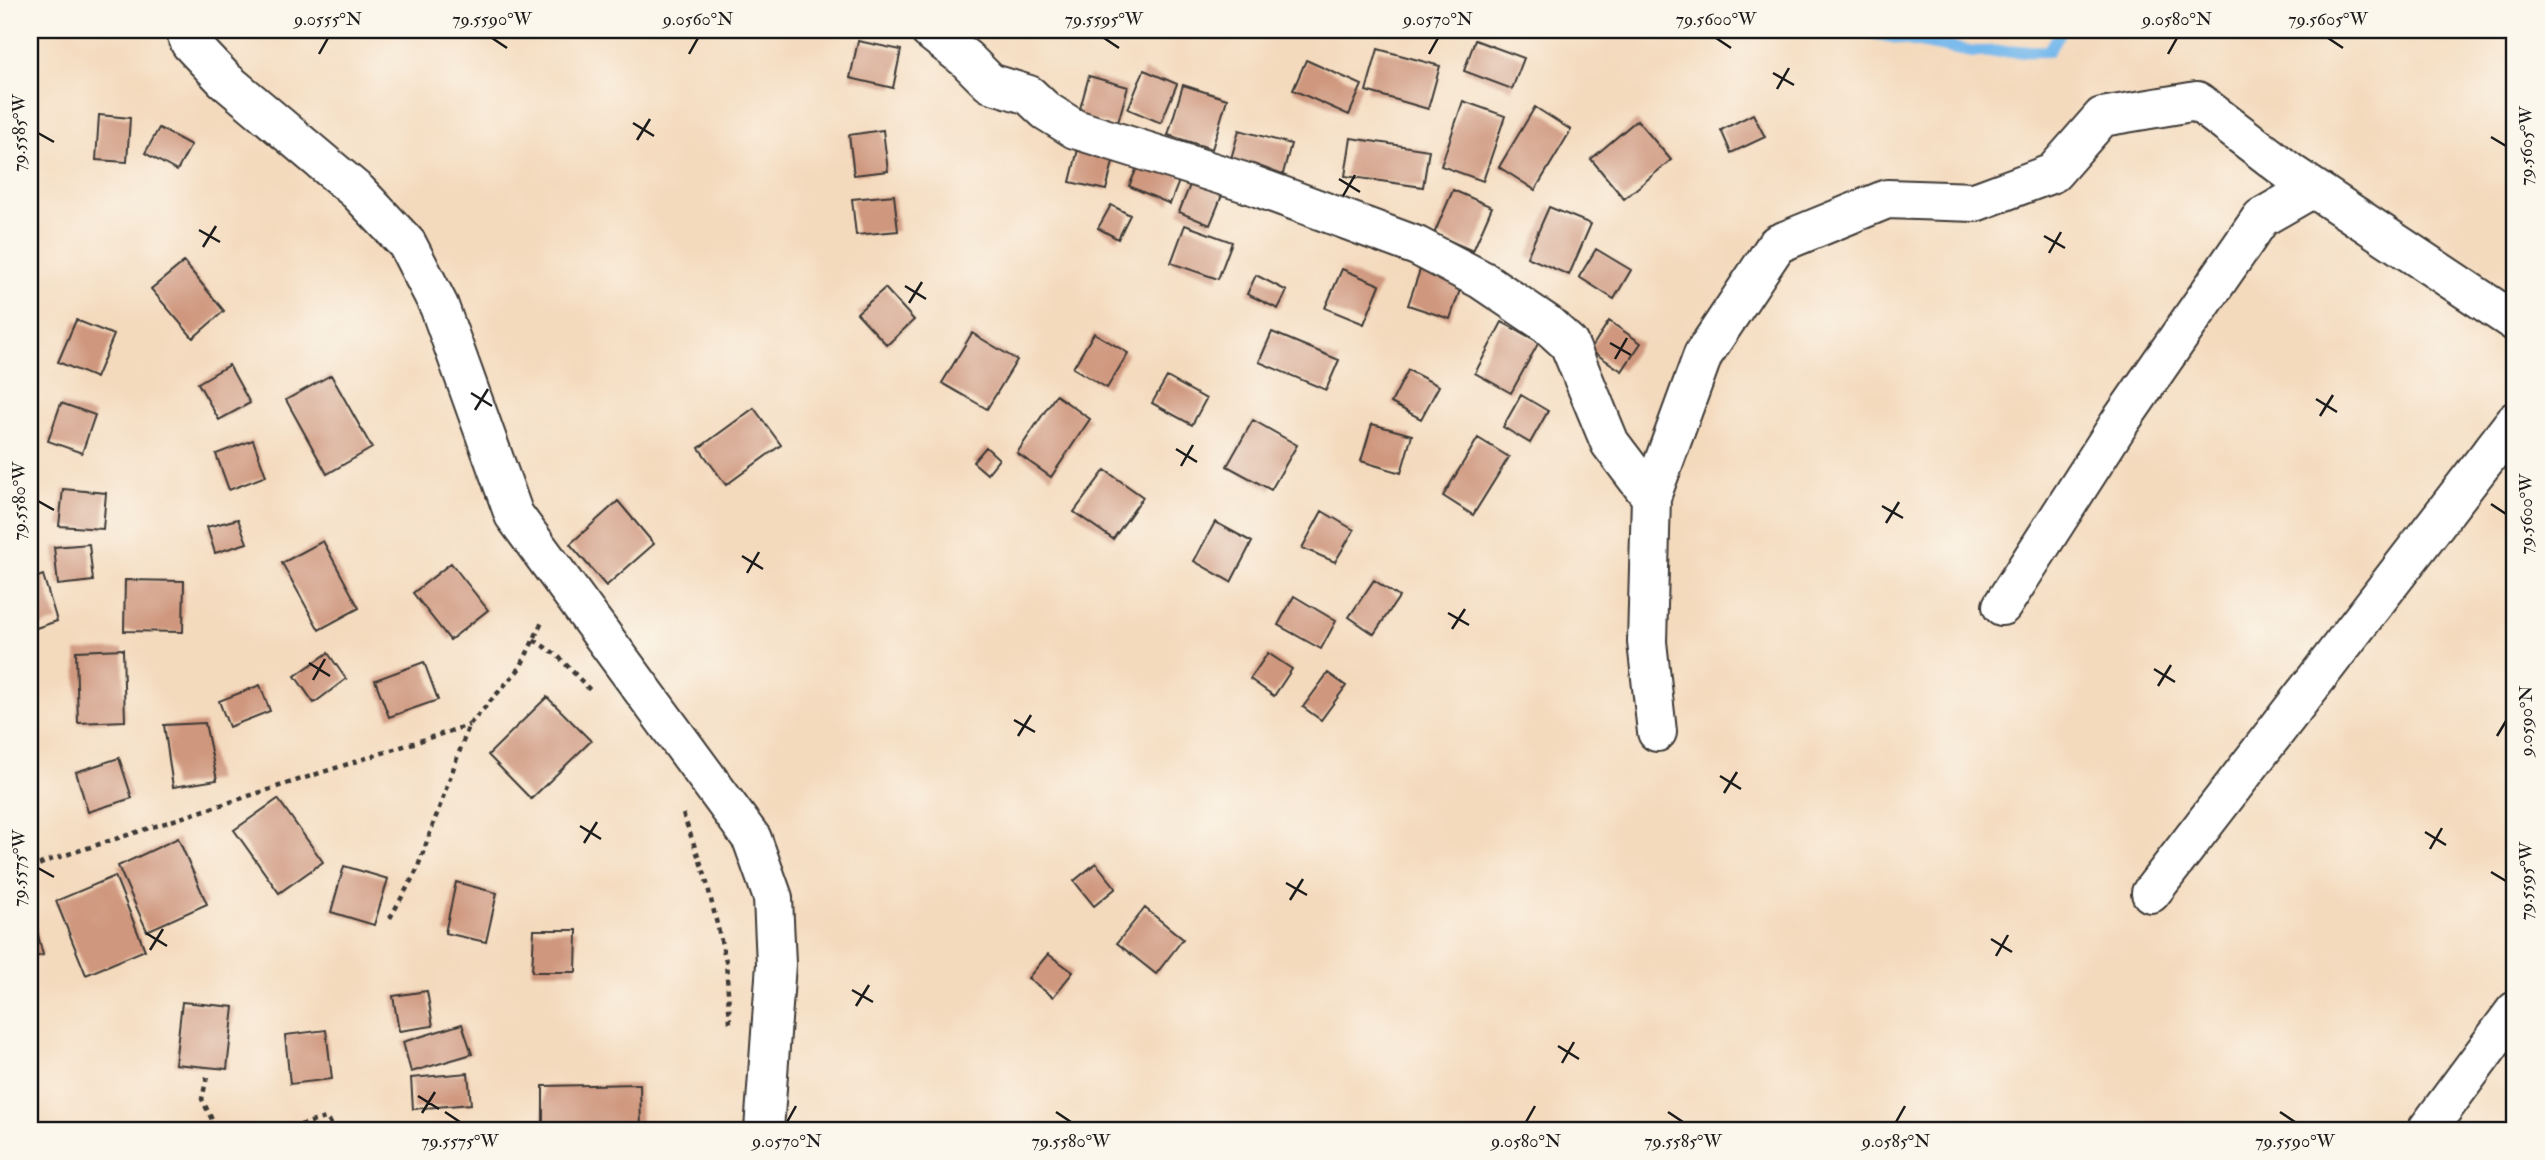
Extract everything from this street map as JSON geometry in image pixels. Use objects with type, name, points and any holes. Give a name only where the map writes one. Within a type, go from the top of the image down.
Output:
[{"type":"street","points":[[186,30],[190,43],[225,80],[358,192],[407,244],[439,306],[514,515],[752,839],[773,898],[776,964],[764,1130]]},
{"type":"street","points":[[929,30],[966,59],[990,83],[1029,95],[1046,111],[1075,129],[1247,183],[1417,246],[1482,279],[1547,324],[1569,344],[1609,443],[1651,497]]},
{"type":"street","points":[[1657,732],[1647,642],[1651,497],[1703,355],[1777,244],[1887,199],[1975,202],[2053,173],[2102,117],[2197,101],[2292,174],[2515,322]]},
{"type":"street","points":[[2002,606],[2120,422],[2261,218],[2313,188]]},
{"type":"street","points":[[2151,893],[2515,421]]},
{"type":"street","points":[[2427,1130],[2515,1011]]},
{"type":"path","points":[[390,918],[416,872],[469,725],[520,668],[562,582]]},
{"type":"path","points":[[534,640],[557,655],[594,693]]},
{"type":"path","points":[[30,869],[47,861],[469,725]]},
{"type":"path","points":[[678,802],[705,875],[726,961],[730,1031]]},
{"type":"path","points":[[208,1077],[202,1099],[217,1130]]},
{"type":"path","points":[[281,1130],[326,1118],[336,1130]]},
{"type":"building","points":[[1475,40],[1524,58],[1512,89],[1464,71]]},
{"type":"building","points":[[858,41],[901,50],[893,88],[850,78]]},
{"type":"building","points":[[1378,49],[1440,66],[1428,109],[1366,91]]},
{"type":"building","points":[[1306,60],[1362,85],[1349,115],[1293,90]]},
{"type":"building","points":[[1144,70],[1177,84],[1161,123],[1128,109]]},
{"type":"building","points":[[1089,76],[1128,87],[1117,126],[1078,116]]},
{"type":"building","points":[[1183,85],[1227,99],[1212,149],[1168,135]]},
{"type":"building","points":[[1463,101],[1505,116],[1483,181],[1441,166]]},
{"type":"building","points":[[1535,107],[1571,130],[1535,190],[1499,167]]},
{"type":"building","points":[[1753,114],[1765,137],[1731,153],[1721,130]]},
{"type":"building","points":[[99,115],[130,118],[127,162],[96,160]]},
{"type":"building","points":[[1637,120],[1671,160],[1624,199],[1591,159]]},
{"type":"building","points":[[159,128],[191,145],[177,171],[145,153]]},
{"type":"building","points":[[883,130],[888,171],[854,175],[849,135]]},
{"type":"building","points":[[1239,130],[1291,144],[1281,181],[1229,166]]},
{"type":"building","points":[[1351,138],[1429,150],[1423,187],[1345,176]]},
{"type":"building","points":[[1080,141],[1116,150],[1106,190],[1070,182]]},
{"type":"building","points":[[1141,159],[1181,176],[1170,204],[1129,186]]},
{"type":"building","points":[[1194,175],[1225,188],[1210,225],[1179,212]]},
{"type":"building","points":[[1453,190],[1492,207],[1473,251],[1434,234]]},
{"type":"building","points":[[894,195],[898,231],[856,235],[852,199]]},
{"type":"building","points":[[1111,205],[1130,215],[1118,239],[1098,228]]},
{"type":"building","points":[[1549,207],[1591,224],[1569,275],[1527,257]]},
{"type":"building","points":[[1185,225],[1232,242],[1218,279],[1171,263]]},
{"type":"building","points":[[1596,249],[1631,270],[1614,299],[1579,277]]},
{"type":"building","points":[[184,262],[224,311],[193,338],[151,289]]},
{"type":"building","points":[[1421,267],[1463,281],[1450,319],[1408,305]]},
{"type":"building","points":[[1342,269],[1380,285],[1364,324],[1325,308]]},
{"type":"building","points":[[1256,275],[1287,291],[1278,309],[1247,294]]},
{"type":"building","points":[[885,288],[914,320],[887,345],[857,313]]},
{"type":"building","points":[[76,320],[114,335],[96,378],[58,362]]},
{"type":"building","points":[[1609,321],[1641,343],[1622,371],[1590,350]]},
{"type":"building","points":[[1502,322],[1539,342],[1511,393],[1475,373]]},
{"type":"building","points":[[1272,332],[1339,360],[1326,390],[1259,362]]},
{"type":"building","points":[[972,333],[1017,360],[987,409],[942,383]]},
{"type":"building","points":[[1094,333],[1128,353],[1107,388],[1073,368]]},
{"type":"building","points":[[229,365],[250,403],[219,420],[198,383]]},
{"type":"building","points":[[1408,370],[1439,386],[1421,419],[1391,403]]},
{"type":"building","points":[[331,375],[372,448],[327,474],[286,400]]},
{"type":"building","points":[[1167,377],[1206,399],[1192,425],[1152,403]]},
{"type":"building","points":[[1056,395],[1090,419],[1051,477],[1017,453]]},
{"type":"building","points":[[1521,395],[1548,411],[1530,443],[1503,427]]},
{"type":"building","points":[[61,403],[95,415],[82,453],[48,441]]},
{"type":"building","points":[[754,408],[781,445],[726,485],[699,448]]},
{"type":"building","points":[[1253,420],[1297,445],[1271,490],[1227,466]]},
{"type":"building","points":[[1372,424],[1412,435],[1401,473],[1361,461]]},
{"type":"building","points":[[1478,438],[1509,457],[1473,515],[1443,496]]},
{"type":"building","points":[[253,440],[266,476],[229,490],[216,454]]},
{"type":"building","points":[[986,447],[999,459],[987,474],[973,462]]},
{"type":"building","points":[[30,458],[34,458],[35,495],[30,496]]},
{"type":"building","points":[[1105,470],[1143,497],[1113,539],[1074,512]]},
{"type":"building","points":[[63,489],[106,493],[103,529],[59,526]]},
{"type":"building","points":[[618,501],[654,544],[606,586],[570,544]]},
{"type":"building","points":[[30,506],[37,535],[30,537]]},
{"type":"building","points":[[1322,511],[1354,530],[1335,562],[1302,548]]},
{"type":"building","points":[[238,519],[247,543],[215,553],[207,527]]},
{"type":"building","points":[[1215,522],[1252,542],[1231,582],[1194,561]]},
{"type":"building","points":[[323,541],[359,608],[319,630],[282,563]]},
{"type":"building","points":[[89,544],[93,581],[58,585],[54,547]]},
{"type":"building","points":[[451,563],[488,610],[450,640],[413,593]]},
{"type":"building","points":[[43,575],[57,621],[30,630],[30,580]]},
{"type":"building","points":[[125,580],[184,581],[183,632],[124,631]]},
{"type":"building","points":[[1374,580],[1399,597],[1374,634],[1349,617]]},
{"type":"building","points":[[1294,596],[1336,621],[1321,649],[1278,625]]},
{"type":"building","points":[[123,649],[125,721],[78,723],[76,651]]},
{"type":"building","points":[[328,653],[346,679],[314,703],[295,676]]},
{"type":"building","points":[[1268,653],[1292,669],[1274,696],[1250,679]]},
{"type":"building","points":[[424,662],[438,700],[389,717],[375,680]]},
{"type":"building","points":[[1328,673],[1346,686],[1321,720],[1303,707]]},
{"type":"building","points":[[260,685],[270,711],[229,727],[219,701]]},
{"type":"building","points":[[547,697],[591,741],[531,799],[488,755]]},
{"type":"building","points":[[205,723],[217,780],[173,787],[164,725]]},
{"type":"building","points":[[119,758],[132,798],[88,812],[76,772]]},
{"type":"building","points":[[278,799],[323,862],[279,893],[234,830]]},
{"type":"building","points":[[178,838],[207,904],[147,931],[118,866]]},
{"type":"building","points":[[1096,863],[1116,888],[1094,906],[1074,881]]},
{"type":"building","points":[[344,866],[388,879],[374,925],[331,912]]},
{"type":"building","points":[[115,876],[145,950],[86,975],[56,901]]},
{"type":"building","points":[[456,882],[497,893],[486,942],[445,933]]},
{"type":"building","points":[[30,904],[43,955],[30,958]]},
{"type":"building","points":[[1145,908],[1183,939],[1156,974],[1117,943]]},
{"type":"building","points":[[534,930],[577,930],[576,972],[532,972]]},
{"type":"building","points":[[1048,954],[1073,972],[1053,997],[1028,978]]},
{"type":"building","points":[[427,991],[433,1026],[399,1031],[393,996]]},
{"type":"building","points":[[182,1002],[234,1007],[227,1069],[175,1064]]},
{"type":"building","points":[[462,1024],[472,1054],[411,1072],[403,1042]]},
{"type":"building","points":[[326,1030],[332,1079],[290,1084],[285,1035]]},
{"type":"building","points":[[468,1073],[471,1104],[413,1109],[411,1078]]},
{"type":"building","points":[[640,1084],[641,1130],[543,1130],[543,1086]]},
{"type":"waterway","points":[[1855,30],[1973,52],[2048,51],[2062,30]]}]
